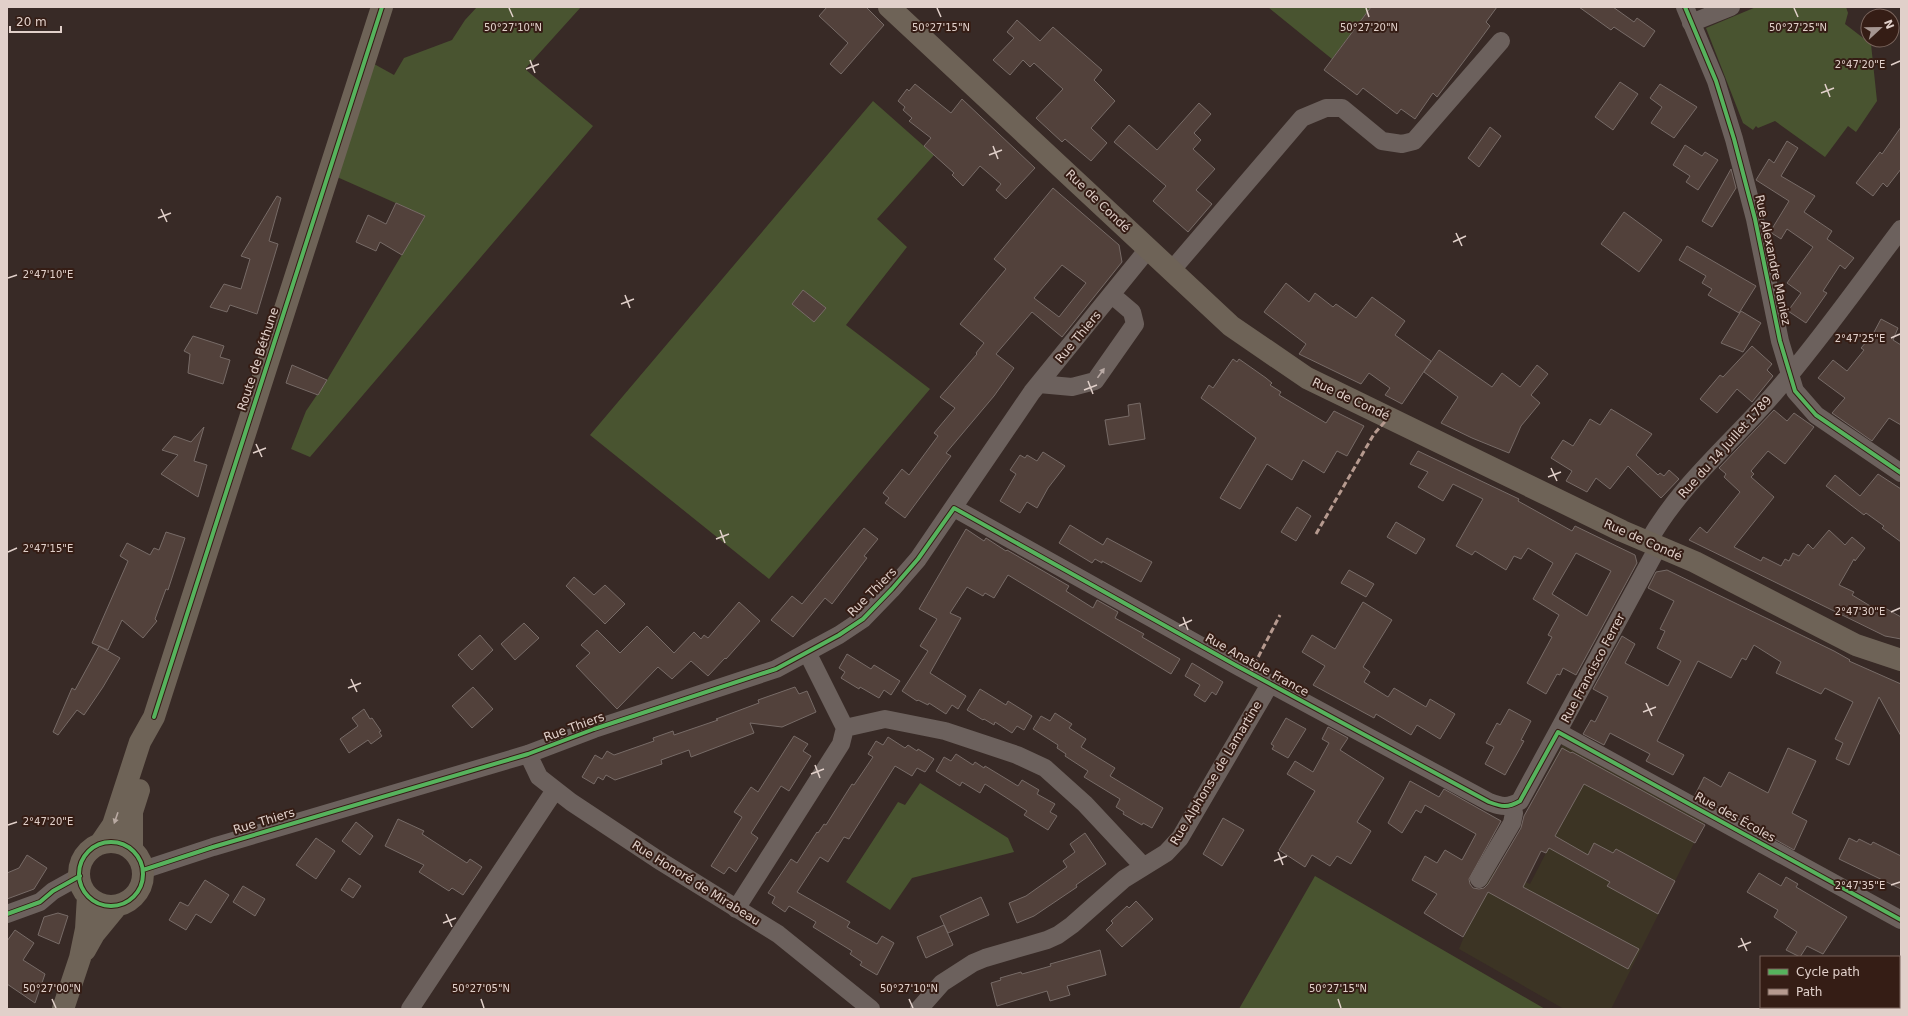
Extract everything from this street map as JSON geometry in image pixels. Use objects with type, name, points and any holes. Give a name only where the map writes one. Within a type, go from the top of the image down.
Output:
[{"type":"main road","name":"Route de Béthune","points":[[100,844],[113,825],[140,742],[154,717],[382,7]]},
{"type":"main road","name":"Rue de Condé","points":[[889,7],[1230,326],[1306,378],[1653,545],[1695,562],[1856,645],[1901,660]]},
{"type":"main road","name":"Route de Béthune","points":[[132,850],[132,812],[152,745],[155,732],[154,717]]},
{"type":"main road","points":[[80,958],[94,934],[117,906],[124,903],[137,893],[143,878],[143,870],[137,855],[132,850],[117,843],[100,844],[94,847],[81,863],[80,876],[84,890],[88,896],[101,904],[117,906]]},
{"type":"main road","points":[[63,1009],[80,958],[86,929],[88,896]]},
{"type":"street","points":[[1688,15],[1731,7]]},
{"type":"street","name":"Rue Alexandre Maniez","points":[[1688,15],[1716,81],[1734,139],[1754,219],[1780,341],[1795,391],[1816,415],[1901,473]]},
{"type":"street","points":[[1171,271],[1302,118],[1326,108],[1342,108],[1382,141],[1402,144],[1414,141],[1501,41]]},
{"type":"street","name":"Rue du 14 Juillet 1789","points":[[1653,545],[1656,527],[1688,485],[1772,396],[1901,229]]},
{"type":"street","name":"Rue Thiers","points":[[143,870],[213,847],[528,754],[594,729],[776,668],[807,652],[863,619],[918,559],[1039,384],[1148,250]]},
{"type":"street","points":[[1039,384],[1072,387],[1095,381],[1135,324],[1132,312],[1112,295]]},
{"type":"street","name":"Rue Anatole France","points":[[954,508],[1270,684],[1489,802],[1503,807],[1512,806]]},
{"type":"street","name":"Rue Francisco Ferrer","points":[[1512,806],[1520,801],[1558,732],[1653,545]]},
{"type":"street","points":[[736,910],[841,744],[845,728],[807,652]]},
{"type":"street","name":"Rue Alphonse de Lamartine","points":[[919,1009],[942,983],[973,963],[985,958],[1047,940],[1058,935],[1072,925],[1124,879],[1166,853],[1180,838],[1270,684]]},
{"type":"street","points":[[845,728],[885,719],[944,731],[1017,755],[1045,768],[1085,804],[1143,866]]},
{"type":"street","name":"Rue des Écoles","points":[[1558,732],[1901,920]]},
{"type":"street","name":"Rue Honoré de Mirabeau","points":[[528,754],[539,777],[555,790],[657,860],[736,910],[778,934],[871,1009]]},
{"type":"street","points":[[410,1009],[555,790]]},
{"type":"street","points":[[1479,879],[1512,823],[1514,814],[1512,806]]},
{"type":"street","points":[[7,914],[40,902],[53,891],[80,876]]},
{"type":"shaded area","points":[[1563,743],[1705,821],[1611,1009],[1564,1009],[1459,949],[1482,891],[1497,867],[1530,884],[1548,849],[1557,848],[1562,840],[1555,836],[1575,800],[1543,782]]},
{"type":"green space","points":[[477,7],[581,7],[525,69],[593,126],[310,457],[291,449],[306,411],[327,380],[425,216],[328,173],[365,59],[394,75],[404,58],[452,40],[465,20]]},
{"type":"green space","points":[[1268,7],[1371,7],[1332,59]]},
{"type":"green space","points":[[1756,7],[1846,7],[1848,13],[1845,24],[1860,36],[1860,48],[1871,48],[1877,101],[1856,132],[1848,126],[1825,157],[1775,121],[1758,128],[1756,126],[1753,130],[1743,123],[1706,28]]},
{"type":"green space","points":[[873,101],[934,155],[877,219],[907,247],[846,325],[930,389],[769,579],[590,435]]},
{"type":"green space","points":[[920,783],[1008,838],[1014,852],[912,878],[890,910],[846,882],[898,802],[905,805]]},
{"type":"green space","points":[[1315,876],[1545,1009],[1239,1009]]},
{"type":"building","points":[[827,7],[866,7],[884,25],[841,74],[830,64],[848,43],[819,16]]},
{"type":"building","points":[[1371,7],[1497,7],[1486,22],[1490,26],[1437,97],[1433,93],[1415,119],[1401,109],[1397,114],[1363,88],[1357,95],[1324,70]]},
{"type":"building","points":[[1579,7],[1613,7],[1634,22],[1637,18],[1655,31],[1644,47],[1614,27],[1611,30]]},
{"type":"building","points":[[1017,20],[1040,41],[1053,27],[1102,70],[1094,80],[1115,101],[1091,128],[1107,143],[1091,161],[1065,139],[1062,142],[1036,118],[1063,89],[1034,63],[1030,67],[1023,60],[1010,75],[993,60],[1014,38],[1007,32]]},
{"type":"building","points":[[1620,82],[1638,94],[1613,130],[1595,117]]},
{"type":"building","points":[[915,84],[951,113],[962,99],[1035,168],[1006,199],[996,190],[1001,184],[980,166],[963,186],[952,175],[954,173],[924,146],[931,138],[909,121],[912,118],[903,110],[905,107],[898,101],[907,89],[909,91]]},
{"type":"building","points":[[1660,84],[1697,107],[1674,138],[1651,123],[1662,107],[1650,98]]},
{"type":"building","points":[[1199,103],[1211,114],[1194,133],[1201,140],[1193,149],[1215,169],[1196,190],[1212,204],[1188,232],[1153,201],[1166,186],[1114,142],[1129,125],[1157,150]]},
{"type":"building","points":[[1490,127],[1501,136],[1479,167],[1468,158]]},
{"type":"building","points":[[1901,127],[1901,169],[1887,187],[1883,183],[1873,196],[1856,183],[1880,152],[1882,154]]},
{"type":"building","points":[[1787,141],[1798,148],[1781,176],[1815,196],[1804,212],[1832,231],[1827,239],[1854,258],[1845,269],[1840,265],[1823,291],[1827,293],[1806,323],[1788,311],[1801,293],[1787,283],[1813,247],[1787,229],[1781,239],[1770,232],[1789,201],[1756,180],[1769,159],[1774,163]]},
{"type":"building","points":[[1685,145],[1702,156],[1705,152],[1718,160],[1698,190],[1686,182],[1690,176],[1673,165]]},
{"type":"building","points":[[1731,169],[1736,188],[1712,227],[1702,221]]},
{"type":"building","points":[[1053,188],[1119,245],[1122,262],[1062,337],[1032,312],[996,354],[1014,368],[994,396],[946,453],[951,456],[905,518],[885,503],[889,498],[883,493],[902,469],[909,475],[938,436],[934,433],[955,408],[940,397],[977,354],[976,353],[984,343],[960,324],[1006,269],[994,259]],"holes":[[[1062,265],[1086,283],[1059,317],[1034,298]]]},
{"type":"building","points":[[277,196],[281,198],[269,241],[278,244],[257,314],[230,305],[227,312],[210,307],[224,284],[241,289],[250,259],[241,256]]},
{"type":"building","points":[[396,203],[425,216],[402,255],[380,242],[376,251],[356,242],[368,215],[386,224]]},
{"type":"building","points":[[1624,212],[1662,240],[1639,272],[1601,244]]},
{"type":"building","points":[[1687,246],[1756,286],[1739,313],[1708,295],[1712,289],[1702,283],[1706,276],[1679,260]]},
{"type":"building","points":[[1286,283],[1309,302],[1315,293],[1333,307],[1336,304],[1356,318],[1372,297],[1405,321],[1395,335],[1431,361],[1402,404],[1385,395],[1390,388],[1369,373],[1361,384],[1299,354],[1306,344],[1264,312]]},
{"type":"building","points":[[803,290],[826,308],[814,322],[792,304]]},
{"type":"building","points":[[1741,311],[1761,323],[1743,352],[1721,343]]},
{"type":"building","points":[[1881,319],[1898,328],[1893,340],[1901,345],[1901,425],[1889,418],[1872,441],[1832,413],[1845,398],[1818,378],[1833,360],[1847,371],[1864,350],[1861,348],[1873,334]]},
{"type":"building","points":[[193,336],[224,346],[220,357],[230,360],[223,384],[188,373],[190,354],[184,351]]},
{"type":"building","points":[[1752,346],[1772,364],[1767,370],[1773,376],[1752,402],[1737,389],[1717,413],[1700,399],[1720,375],[1723,377]]},
{"type":"building","points":[[1439,350],[1492,387],[1502,373],[1520,387],[1537,365],[1548,374],[1531,395],[1540,403],[1521,426],[1509,453],[1472,438],[1441,423],[1458,397],[1424,372]]},
{"type":"building","points":[[1233,359],[1237,362],[1239,359],[1266,378],[1272,383],[1270,385],[1281,392],[1279,395],[1326,423],[1334,411],[1364,426],[1347,456],[1337,451],[1324,473],[1303,460],[1292,480],[1267,464],[1240,509],[1220,498],[1256,438],[1201,398],[1209,385],[1213,388]]},
{"type":"building","points":[[292,365],[327,380],[318,395],[286,383]]},
{"type":"building","points":[[1140,403],[1145,439],[1109,445],[1105,420],[1129,416],[1128,405]]},
{"type":"building","points":[[1611,409],[1652,434],[1636,455],[1658,475],[1660,473],[1664,476],[1669,470],[1679,479],[1661,498],[1628,466],[1610,489],[1596,478],[1587,492],[1566,481],[1572,471],[1551,458],[1563,440],[1573,446],[1590,419],[1600,425]]},
{"type":"building","points":[[1774,410],[1787,421],[1794,413],[1814,427],[1785,464],[1768,451],[1751,471],[1754,474],[1751,477],[1774,497],[1734,547],[1761,561],[1763,557],[1781,566],[1785,559],[1789,561],[1793,553],[1799,556],[1808,544],[1813,549],[1829,530],[1845,545],[1852,537],[1865,548],[1855,561],[1854,559],[1839,585],[1854,592],[1852,595],[1882,613],[1885,608],[1901,617],[1901,639],[1885,636],[1689,540],[1700,527],[1707,533],[1740,492],[1724,477],[1726,474],[1719,468]]},
{"type":"building","points":[[204,427],[194,461],[207,465],[198,497],[161,474],[178,455],[162,450],[174,436],[191,442]]},
{"type":"building","points":[[1418,451],[1519,499],[1518,501],[1572,531],[1575,526],[1635,555],[1637,563],[1576,675],[1563,668],[1560,675],[1557,674],[1546,694],[1527,683],[1552,637],[1548,635],[1559,615],[1533,599],[1553,563],[1528,548],[1521,559],[1514,556],[1506,570],[1475,551],[1472,555],[1456,546],[1483,499],[1453,484],[1443,501],[1418,487],[1428,472],[1410,464]],"holes":[[[1576,553],[1611,571],[1587,616],[1552,594]]]},
{"type":"building","points":[[1043,452],[1065,466],[1048,488],[1037,508],[1027,502],[1020,513],[1000,501],[1016,474],[1010,470],[1020,455],[1025,458],[1027,455],[1037,461]]},
{"type":"building","points":[[1878,474],[1901,489],[1901,542],[1882,528],[1884,526],[1866,513],[1864,515],[1826,486],[1835,475],[1860,496]]},
{"type":"building","points":[[1297,507],[1311,516],[1296,541],[1281,532]]},
{"type":"building","points":[[1396,522],[1425,539],[1416,554],[1387,537]]},
{"type":"building","points":[[1070,525],[1103,545],[1107,538],[1152,562],[1141,582],[1102,561],[1102,563],[1095,559],[1092,563],[1059,543]]},
{"type":"building","points":[[864,528],[878,539],[864,556],[867,558],[832,604],[825,598],[793,637],[771,620],[792,596],[802,604]]},
{"type":"building","points":[[966,529],[984,541],[986,538],[1006,551],[1007,550],[1069,586],[1066,591],[1093,608],[1097,600],[1118,612],[1115,618],[1144,634],[1142,637],[1180,659],[1171,674],[1008,575],[994,598],[985,593],[983,596],[967,587],[950,613],[961,618],[930,673],[966,696],[958,709],[952,705],[946,714],[929,703],[928,705],[918,700],[917,701],[902,691],[928,651],[920,646],[937,619],[919,609]]},
{"type":"building","points":[[166,532],[185,538],[168,590],[166,589],[155,619],[157,621],[143,638],[122,620],[108,650],[92,643],[128,561],[120,556],[127,543],[150,555],[154,548],[159,550]]},
{"type":"building","points":[[1349,570],[1374,584],[1366,597],[1341,583]]},
{"type":"building","points":[[1667,570],[1834,651],[1850,660],[1849,661],[1901,684],[1901,736],[1879,697],[1849,765],[1836,759],[1843,743],[1835,739],[1853,702],[1825,688],[1821,694],[1776,673],[1781,662],[1754,645],[1746,660],[1742,658],[1731,678],[1698,661],[1657,741],[1684,755],[1673,775],[1646,761],[1650,754],[1610,733],[1604,745],[1583,734],[1591,720],[1595,722],[1608,697],[1593,689],[1622,636],[1635,644],[1625,663],[1668,686],[1681,661],[1657,648],[1665,631],[1660,629],[1674,601],[1648,588],[1656,572]]},
{"type":"building","points":[[574,577],[594,595],[605,585],[625,604],[605,624],[566,586]]},
{"type":"building","points":[[739,602],[760,621],[726,659],[725,658],[708,676],[691,661],[672,679],[658,667],[617,709],[576,666],[590,653],[581,645],[597,630],[620,653],[647,626],[674,653],[694,632],[701,639],[704,635],[708,638]]},
{"type":"building","points":[[1363,602],[1392,620],[1363,667],[1370,672],[1364,682],[1388,697],[1394,688],[1426,707],[1430,699],[1455,714],[1440,739],[1417,725],[1411,735],[1376,714],[1374,718],[1313,685],[1325,666],[1302,652],[1312,635],[1335,649]]},
{"type":"building","points":[[524,623],[539,638],[515,660],[501,644]]},
{"type":"building","points":[[480,635],[493,650],[472,670],[458,655]]},
{"type":"building","points":[[99,646],[120,658],[84,715],[77,710],[58,735],[53,732],[72,688],[75,690]]},
{"type":"building","points":[[847,654],[871,669],[874,665],[900,681],[891,695],[884,690],[879,698],[860,687],[859,689],[841,678],[845,672],[839,668]]},
{"type":"building","points":[[1192,663],[1223,682],[1216,695],[1212,692],[1205,702],[1194,695],[1200,685],[1185,676]]},
{"type":"building","points":[[473,687],[493,709],[472,728],[452,706]]},
{"type":"building","points":[[795,687],[799,694],[807,691],[816,712],[782,727],[750,723],[754,733],[691,757],[689,750],[661,760],[662,764],[615,780],[606,775],[603,780],[598,777],[594,784],[582,777],[595,755],[602,759],[607,751],[614,755],[654,741],[653,738],[673,731],[674,735],[718,720],[716,719],[759,703],[758,700]]},
{"type":"building","points":[[980,689],[1006,705],[1008,701],[1032,716],[1024,730],[1017,726],[1012,733],[995,722],[994,725],[967,710]]},
{"type":"building","points":[[364,709],[370,719],[372,718],[381,731],[379,732],[382,736],[371,744],[368,740],[349,753],[340,739],[358,726],[352,718]]},
{"type":"building","points":[[1509,709],[1531,721],[1521,740],[1524,741],[1505,775],[1485,764],[1494,747],[1486,743],[1497,723],[1500,725]]},
{"type":"building","points":[[1055,713],[1072,724],[1069,728],[1086,739],[1081,747],[1115,768],[1110,776],[1163,808],[1152,828],[1143,823],[1142,825],[1123,814],[1124,812],[1116,807],[1120,799],[1084,777],[1088,771],[1065,756],[1066,754],[1057,748],[1058,745],[1033,729],[1041,716],[1050,721]]},
{"type":"building","points":[[1286,718],[1306,729],[1288,758],[1272,749],[1274,746],[1271,744]]},
{"type":"building","points":[[1328,727],[1348,738],[1340,750],[1384,778],[1357,822],[1371,831],[1351,864],[1337,856],[1330,866],[1312,855],[1305,867],[1279,850],[1315,791],[1287,774],[1295,761],[1313,772],[1329,743],[1322,739]]},
{"type":"building","points":[[794,736],[808,744],[803,751],[811,756],[789,791],[781,786],[751,833],[758,838],[736,872],[729,867],[724,874],[711,866],[742,817],[734,812],[751,787],[758,792]]},
{"type":"building","points":[[888,737],[905,748],[908,745],[917,751],[918,749],[934,759],[925,772],[917,768],[912,776],[895,766],[849,839],[844,837],[828,862],[820,857],[797,892],[850,922],[847,927],[877,944],[882,936],[894,943],[877,975],[860,965],[862,962],[850,954],[852,951],[813,927],[816,922],[789,906],[785,912],[772,903],[775,897],[768,893],[791,859],[797,863],[817,832],[818,833],[824,824],[826,825],[852,784],[854,785],[873,757],[868,754],[876,741],[883,745]]},
{"type":"building","points":[[1562,748],[1571,753],[1572,752],[1705,825],[1695,843],[1584,784],[1555,836],[1588,855],[1594,843],[1613,853],[1616,849],[1675,881],[1658,914],[1607,886],[1610,882],[1549,848],[1546,853],[1541,851],[1523,887],[1639,949],[1628,969],[1488,892],[1463,937],[1443,925],[1424,913],[1437,894],[1412,880],[1425,856],[1437,863],[1445,850],[1462,860],[1476,834],[1425,805],[1421,813],[1416,810],[1402,833],[1388,823],[1410,781],[1439,797],[1444,789],[1501,821],[1469,879],[1473,888],[1484,888],[1488,884],[1521,828],[1524,816]]},
{"type":"building","points":[[1788,748],[1816,761],[1792,813],[1807,821],[1794,850],[1695,795],[1704,777],[1721,787],[1729,772],[1768,793]]},
{"type":"building","points":[[956,754],[973,765],[975,762],[984,768],[985,766],[1018,786],[1022,780],[1039,790],[1037,794],[1055,804],[1050,812],[1057,816],[1048,830],[1024,815],[1027,811],[985,784],[980,793],[962,782],[960,786],[936,771],[944,757],[951,761]]},
{"type":"building","points":[[1223,818],[1244,830],[1222,866],[1203,854]]},
{"type":"building","points":[[398,819],[424,831],[422,834],[467,863],[470,859],[482,867],[463,895],[452,888],[449,891],[419,872],[424,865],[385,846]]},
{"type":"building","points":[[356,822],[373,836],[360,855],[342,841]]},
{"type":"building","points":[[1085,833],[1106,864],[1076,885],[1077,887],[1034,916],[1017,923],[1009,903],[1026,896],[1067,867],[1063,861],[1075,852],[1070,844]]},
{"type":"building","points":[[316,838],[335,851],[316,879],[296,865]]},
{"type":"building","points":[[1849,838],[1857,842],[1859,839],[1871,845],[1873,842],[1901,856],[1901,889],[1839,859]]},
{"type":"building","points":[[27,855],[47,868],[34,889],[7,899],[7,873],[19,868]]},
{"type":"building","points":[[1759,873],[1781,886],[1786,877],[1798,884],[1796,887],[1847,917],[1823,954],[1807,946],[1801,956],[1798,956],[1786,950],[1797,932],[1774,917],[1778,910],[1747,892]]},
{"type":"building","points":[[349,878],[361,886],[353,898],[341,890]]},
{"type":"building","points":[[205,880],[229,895],[211,923],[196,914],[186,930],[169,920],[180,902],[188,906]]},
{"type":"building","points":[[243,886],[265,899],[255,916],[233,902]]},
{"type":"building","points":[[981,897],[989,915],[948,933],[940,916]]},
{"type":"building","points":[[1136,901],[1153,919],[1122,947],[1106,930],[1113,923],[1111,921],[1127,906],[1129,908]]},
{"type":"building","points":[[58,913],[68,916],[59,944],[38,935],[44,917]]},
{"type":"building","points":[[944,925],[953,945],[926,958],[917,937]]},
{"type":"building","points":[[15,930],[34,943],[23,960],[45,974],[35,1003],[7,984],[7,941]]},
{"type":"building","points":[[1100,950],[1106,975],[1067,986],[1070,995],[1050,1001],[1047,991],[997,1006],[991,983],[1001,980],[1000,978],[1051,966],[1050,964]]},
{"type":"marked path","points":[[1316,534],[1374,434],[1389,417]]},
{"type":"marked path","points":[[1250,673],[1280,615]]},
{"type":"cycle path","points":[[154,717],[382,7]]},
{"type":"cycle path","points":[[1685,7],[1716,81],[1734,139],[1755,219],[1780,341],[1795,391],[1816,415],[1901,473]]},
{"type":"cycle path","points":[[143,870],[213,847],[528,754],[594,729],[776,669],[839,635],[863,619],[918,559],[954,508],[1239,667],[1489,802],[1505,806],[1512,805],[1520,801],[1558,732],[1901,920]]},
{"type":"cycle path","points":[[111,842],[129,848],[137,856],[143,874],[137,892],[129,900],[111,906],[93,900],[85,892],[79,874],[85,856],[93,848],[111,842]]},
{"type":"cycle path","points":[[7,914],[40,902],[53,891],[80,876]]}]
